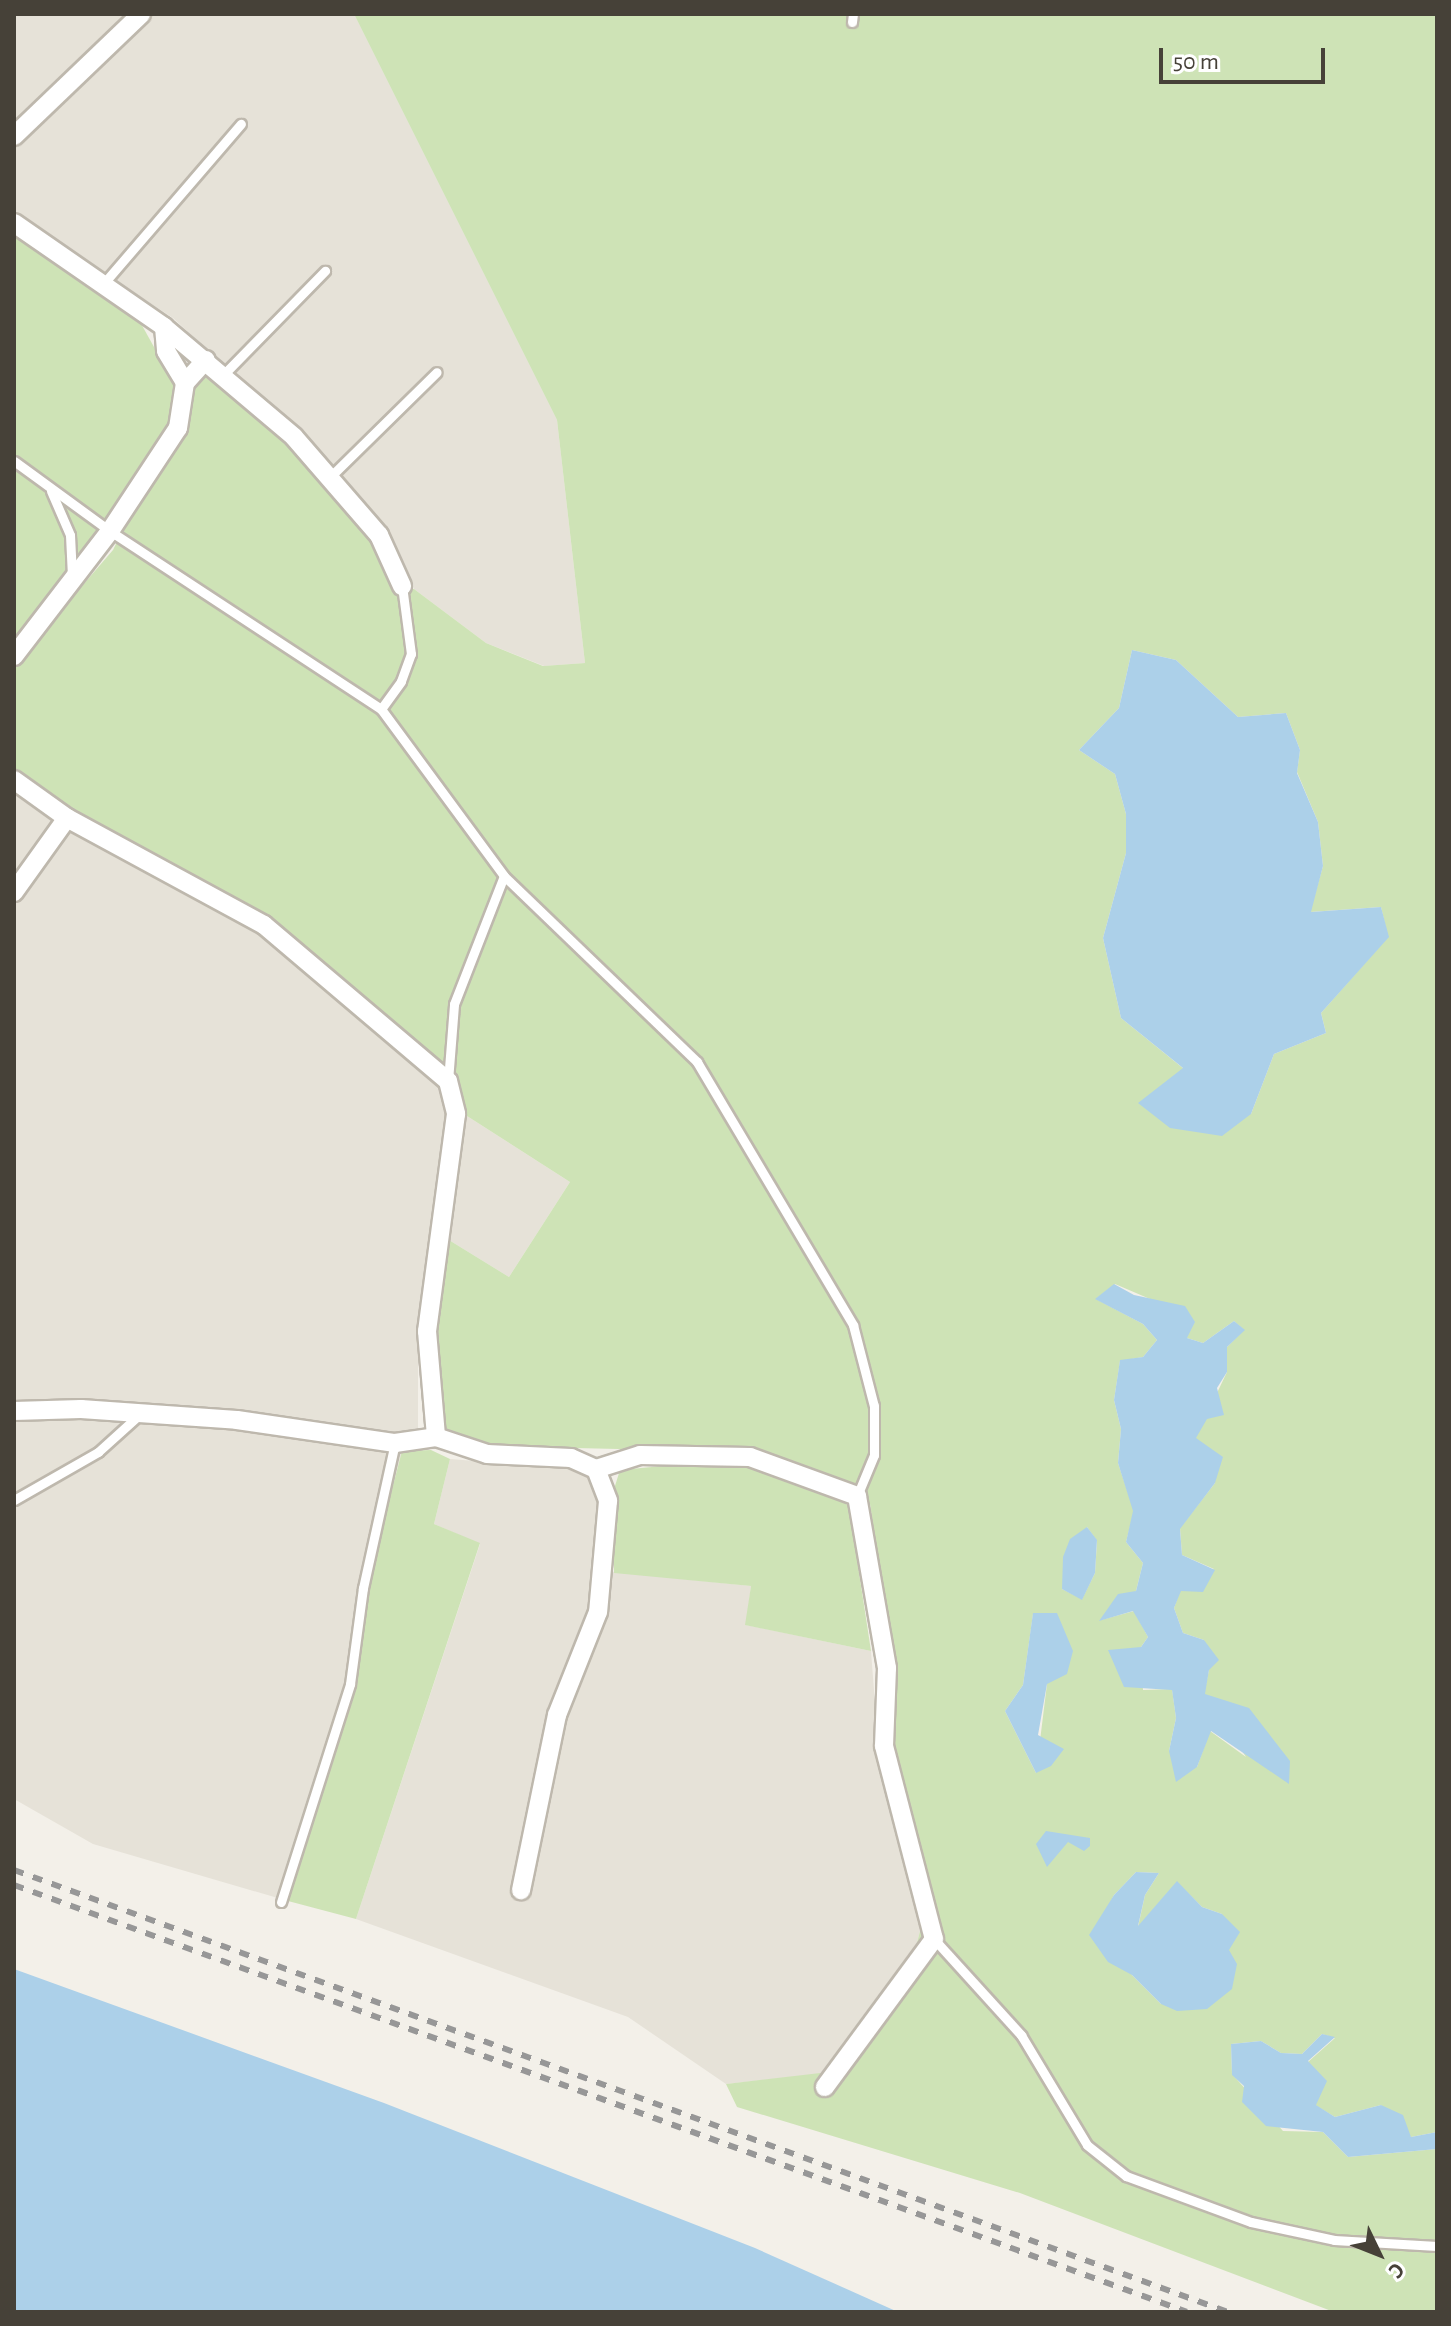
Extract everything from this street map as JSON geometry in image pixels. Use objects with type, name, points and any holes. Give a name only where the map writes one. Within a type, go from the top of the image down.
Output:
[{"type":"street","points":[[14,136],[141,14]]},
{"type":"street","points":[[14,223],[104,283],[206,360],[331,476],[379,535],[402,586]]},
{"type":"street","points":[[164,327],[166,351],[185,383]]},
{"type":"street","points":[[14,656],[110,531],[178,428],[185,383],[206,360]]},
{"type":"street","points":[[14,780],[67,818],[264,925],[448,1081],[456,1114],[427,1331],[436,1437]]},
{"type":"street","points":[[14,892],[67,818]]},
{"type":"street","points":[[14,1411],[142,1412],[237,1420],[395,1443],[436,1437],[487,1454],[571,1458],[596,1469],[640,1455],[750,1457],[857,1496],[887,1668],[884,1746],[934,1939],[825,2087]]},
{"type":"street","points":[[521,1890],[557,1715],[598,1612],[608,1501],[596,1469]]},
{"type":"lane","points":[[104,283],[241,124]]},
{"type":"lane","points":[[223,375],[325,271]]},
{"type":"lane","points":[[331,476],[437,372]]},
{"type":"lane","points":[[14,461],[110,531],[381,709],[504,876],[697,1062],[853,1325],[874,1406],[874,1455],[857,1496]]},
{"type":"lane","points":[[50,487],[70,535],[72,583]]},
{"type":"lane","points":[[381,709],[401,681],[411,654],[402,586]]},
{"type":"lane","points":[[448,1081],[454,1004],[504,876]]},
{"type":"lane","points":[[14,1500],[98,1452],[142,1412]]},
{"type":"lane","points":[[281,1902],[350,1684],[363,1588],[395,1443]]},
{"type":"lane","points":[[934,1939],[1021,2035],[1087,2145],[1126,2176],[1251,2222],[1334,2240],[1437,2246]]},
{"type":"shaded area","points":[[14,14],[354,14],[557,420],[585,663],[544,666],[486,643],[414,589],[386,529],[299,434],[173,318],[14,214]]},
{"type":"shaded area","points":[[14,788],[264,932],[440,1085],[447,1113],[418,1329],[418,1428],[396,1433],[235,1413],[14,1401]]},
{"type":"shaded area","points":[[467,1116],[570,1182],[509,1277],[444,1237]]},
{"type":"shaded area","points":[[86,1418],[244,1428],[402,1451],[366,1589],[357,1686],[288,1901],[93,1844],[14,1799],[14,1422]]},
{"type":"shaded area","points":[[450,1459],[574,1469],[590,1478],[596,1496],[596,1570],[751,1586],[746,1625],[871,1651],[880,1769],[921,1927],[916,1947],[829,2073],[726,2084],[628,2017],[356,1919],[480,1544],[434,1524]]},
{"type":"green space","points":[[354,14],[1437,14],[1437,2132],[1411,2137],[1381,2105],[1335,2117],[1315,2105],[1308,2062],[1335,2038],[1322,2034],[1302,2054],[1281,2053],[1261,2041],[1231,2044],[1232,2074],[1283,2131],[1323,2132],[1348,2157],[1437,2149],[1437,2312],[1334,2312],[1020,2193],[737,2107],[726,2084],[829,2072],[916,1947],[921,1927],[938,1917],[890,1744],[894,1669],[870,1504],[841,1481],[751,1452],[490,1446],[464,1441],[448,1430],[439,1419],[436,1343],[444,1237],[509,1277],[570,1182],[467,1116],[458,1079],[269,916],[138,848],[14,772],[14,665],[113,550],[193,386],[204,376],[290,441],[374,539],[393,588],[414,589],[486,643],[543,666],[585,663],[557,420]],"holes":[[[1132,650],[1176,660],[1238,717],[1286,713],[1300,750],[1297,772],[1318,822],[1323,866],[1310,912],[1381,907],[1388,937],[1321,1013],[1326,1033],[1274,1054],[1251,1114],[1139,1103],[1184,1069],[1121,1018],[1103,938],[1126,853],[1126,814],[1115,774],[1079,750],[1119,708]],[[1115,1284],[1157,1302],[1187,1338],[1203,1343],[1234,1321],[1244,1330],[1227,1347],[1227,1372],[1195,1439],[1215,1483],[1180,1528],[1182,1555],[1214,1569],[1180,1591],[1174,1608],[1183,1633],[1204,1640],[1209,1670],[1204,1694],[1246,1757],[1210,1731],[1197,1767],[1169,1751],[1176,1718],[1172,1689],[1143,1690],[1141,1647],[1148,1637],[1134,1611],[1101,1620],[1136,1591],[1143,1563],[1126,1542],[1134,1511],[1118,1463],[1121,1429],[1114,1400],[1120,1361],[1143,1357],[1157,1340],[1143,1324],[1096,1299]],[[1087,1527],[1097,1541],[1095,1573],[1082,1599],[1062,1589]],[[1033,1614],[1047,1684],[1036,1773],[1005,1711],[1023,1685]],[[1136,1872],[1159,1873],[1145,1895],[1138,1927],[1177,1882],[1202,1907],[1222,1914],[1229,1951],[1161,2004],[1132,1975],[1099,1924],[1114,1895]]]},
{"type":"green space","points":[[14,232],[139,320],[174,383],[172,418],[98,535],[14,643]]},
{"type":"green space","points":[[431,1450],[450,1459],[434,1524],[480,1543],[356,1919],[288,1901],[357,1686],[366,1589],[402,1451]]},
{"type":"green space","points":[[694,1463],[750,1466],[833,1490],[849,1507],[871,1651],[745,1625],[751,1586],[614,1573],[614,1489],[620,1470]]},
{"type":"water","points":[[1132,650],[1176,660],[1238,717],[1286,713],[1300,750],[1297,773],[1318,822],[1323,866],[1311,912],[1381,907],[1389,937],[1321,1013],[1326,1033],[1274,1054],[1251,1114],[1222,1136],[1170,1128],[1138,1103],[1183,1068],[1121,1018],[1103,938],[1126,853],[1126,814],[1115,774],[1079,750],[1119,708]]},
{"type":"water","points":[[1114,1284],[1134,1295],[1185,1306],[1195,1322],[1187,1338],[1203,1343],[1234,1321],[1245,1330],[1227,1347],[1227,1372],[1217,1388],[1224,1415],[1207,1419],[1196,1438],[1223,1457],[1215,1483],[1180,1529],[1182,1555],[1215,1570],[1203,1592],[1181,1591],[1174,1608],[1183,1633],[1204,1640],[1219,1660],[1209,1670],[1205,1694],[1249,1708],[1290,1761],[1289,1784],[1211,1731],[1197,1767],[1176,1782],[1169,1751],[1176,1718],[1172,1690],[1124,1687],[1108,1650],[1141,1647],[1148,1637],[1133,1611],[1099,1621],[1118,1594],[1136,1591],[1143,1563],[1126,1542],[1133,1511],[1118,1463],[1121,1429],[1114,1400],[1120,1360],[1143,1357],[1157,1340],[1143,1324],[1095,1299]]},
{"type":"water","points":[[1087,1527],[1097,1540],[1095,1573],[1082,1600],[1062,1589],[1063,1557],[1070,1539]]},
{"type":"water","points":[[1033,1613],[1057,1613],[1073,1651],[1067,1674],[1047,1684],[1038,1735],[1064,1749],[1051,1766],[1036,1773],[1005,1711],[1023,1685]]},
{"type":"water","points":[[1046,1831],[1090,1838],[1090,1846],[1084,1851],[1068,1842],[1047,1867],[1036,1844]]},
{"type":"water","points":[[1136,1872],[1159,1873],[1145,1895],[1138,1926],[1177,1881],[1202,1907],[1222,1914],[1240,1932],[1229,1950],[1237,1964],[1232,1989],[1207,2009],[1177,2011],[1161,2004],[1132,1975],[1108,1962],[1089,1935],[1114,1895]]},
{"type":"water","points":[[14,1969],[384,2103],[755,2248],[898,2312],[14,2312]]},
{"type":"water","points":[[1322,2034],[1335,2037],[1308,2061],[1327,2081],[1316,2105],[1335,2117],[1381,2105],[1403,2115],[1411,2137],[1437,2132],[1437,2149],[1348,2157],[1323,2132],[1266,2126],[1242,2102],[1244,2086],[1232,2075],[1231,2044],[1261,2041],[1281,2053],[1302,2054]]},
{"type":"railway","points":[[14,1870],[1228,2312]]},
{"type":"railway","points":[[14,1885],[1187,2312]]}]
